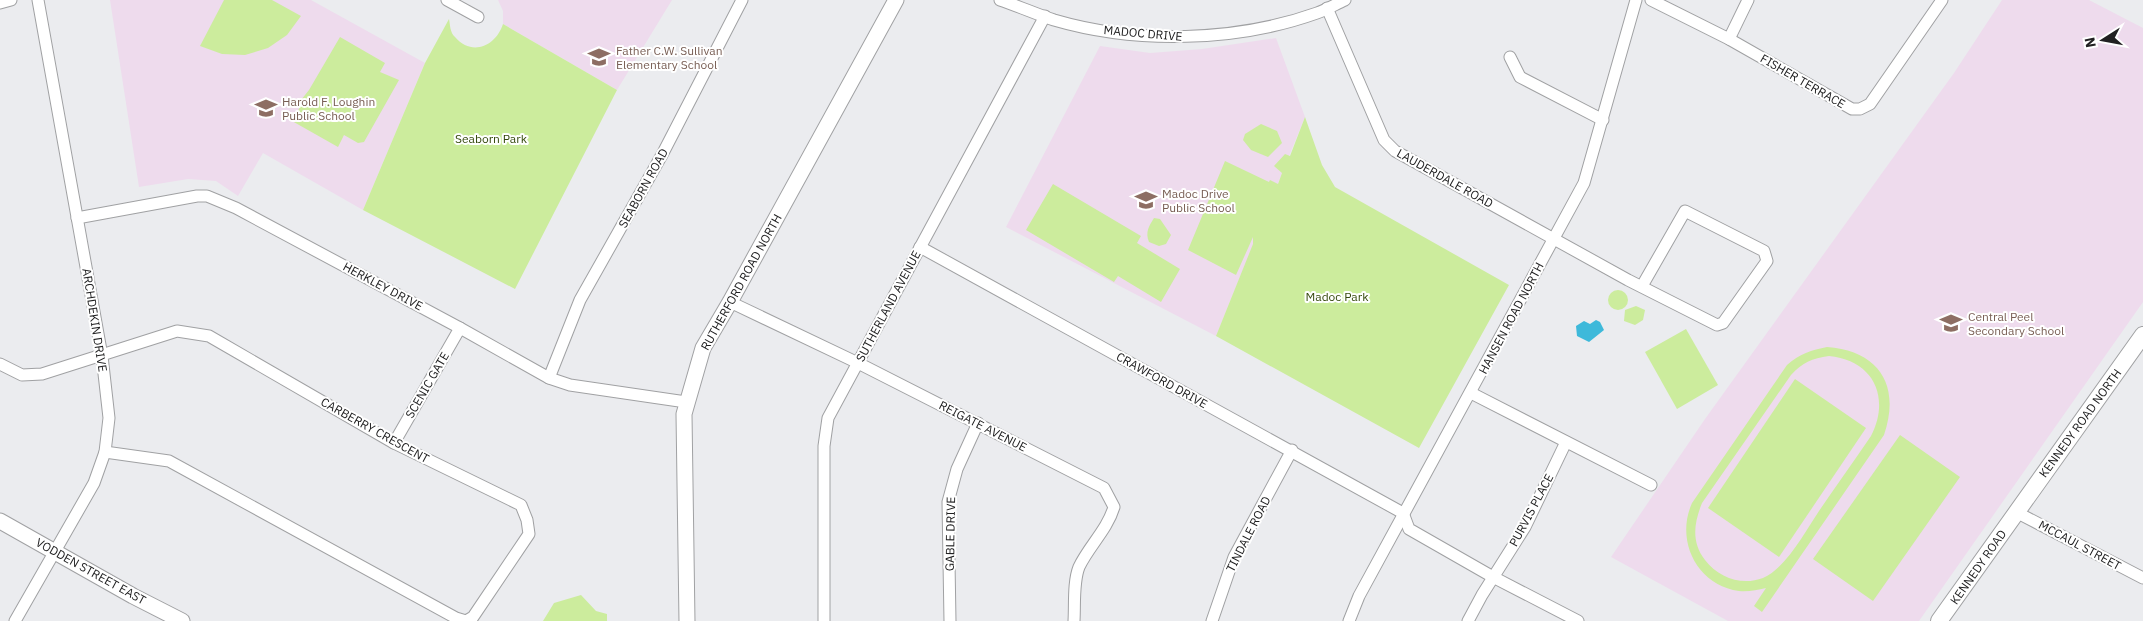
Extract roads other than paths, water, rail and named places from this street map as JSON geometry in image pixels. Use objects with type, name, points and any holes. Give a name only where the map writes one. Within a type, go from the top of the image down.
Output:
[{"type":"main road","name":"KENNEDY ROAD NORTH","points":[[2016,512],[2143,335]]},
{"type":"main road","name":"KENNEDY ROAD","points":[[1939,621],[2016,512]]},
{"type":"street","points":[[0,3],[11,0]]},
{"type":"street","name":"ARCHDEKIN DRIVE","points":[[15,621],[94,483],[105,452],[110,418],[102,356],[38,0]]},
{"type":"street","points":[[447,0],[478,17]]},
{"type":"street","name":"SEABORN ROAD","points":[[549,378],[580,300],[663,153],[742,0]]},
{"type":"street","name":"RUTHERFORD ROAD NORTH","points":[[687,621],[684,414],[702,348],[730,302],[896,0]]},
{"type":"street","name":"MADOC DRIVE","points":[[1000,0],[1045,16],[1096,29],[1180,37],[1271,26],[1318,13],[1345,0]]},
{"type":"street","name":"HANSEN ROAD NORTH","points":[[1349,621],[1359,596],[1403,513],[1471,393],[1584,183],[1636,0]]},
{"type":"street","name":"FISHER TERRACE","points":[[1651,0],[1729,39],[1852,109],[1860,109],[1870,104],[1942,0]]},
{"type":"street","points":[[1729,39],[1748,0]]},
{"type":"street","name":"LAUDERDALE ROAD","points":[[1327,8],[1384,140],[1395,151],[1628,280],[1717,325],[1723,323],[1767,261],[1767,256],[1764,251],[1685,210],[1642,286]]},
{"type":"street","name":"SUTHERLAND AVENUE","points":[[824,621],[824,446],[828,418],[1045,16]]},
{"type":"street","points":[[1510,57],[1520,77],[1603,120]]},
{"type":"street","name":"HERKLEY DRIVE","points":[[78,218],[179,198],[207,196],[236,208],[549,378],[570,385],[686,402]]},
{"type":"street","name":"CRAWFORD DRIVE","points":[[920,247],[1292,450],[1403,513]]},
{"type":"street","name":"REIGATE AVENUE","points":[[730,302],[858,363],[1104,488],[1111,498],[1114,507],[1111,517],[1078,570],[1074,621]]},
{"type":"street","name":"SCENIC GATE","points":[[394,443],[460,328]]},
{"type":"street","name":"CARBERRY CRESCENT","points":[[0,364],[22,375],[42,374],[177,331],[209,336],[394,443],[521,505],[527,520],[529,534],[473,617],[466,621],[456,618],[169,461],[105,452]]},
{"type":"street","points":[[1471,393],[1651,485]]},
{"type":"street","name":"GABLE DRIVE","points":[[950,621],[948,502],[957,469],[978,423]]},
{"type":"street","name":"PURVIS PLACE","points":[[1468,621],[1525,527],[1566,442]]},
{"type":"street","name":"TINDALE ROAD","points":[[1212,621],[1234,558],[1292,450]]},
{"type":"street","name":"MCCAUL STREET","points":[[2016,512],[2143,578]]},
{"type":"street","points":[[1403,513],[1409,529],[1493,577],[1578,621]]},
{"type":"street","name":"VODDEN STREET EAST","points":[[0,521],[133,596],[182,621]]},
{"type":"water","points":[[1596,320],[1600,322],[1604,330],[1589,342],[1577,336],[1576,326],[1584,321],[1590,324]]},
{"type":"place","name":"Father C.W. Sullivan Elementary School","points":[[599,57]]},
{"type":"place","name":"Harold F. Loughin Public School","points":[[266,108]]},
{"type":"place","name":"Madoc Drive Public School","points":[[1146,200]]},
{"type":"place","name":"Central Peel Secondary School","points":[[1951,323]]},
{"type":"park label","name":"Seaborn Park","points":[[491,138]]},
{"type":"park label","name":"Madoc Park","points":[[1337,296]]}]
